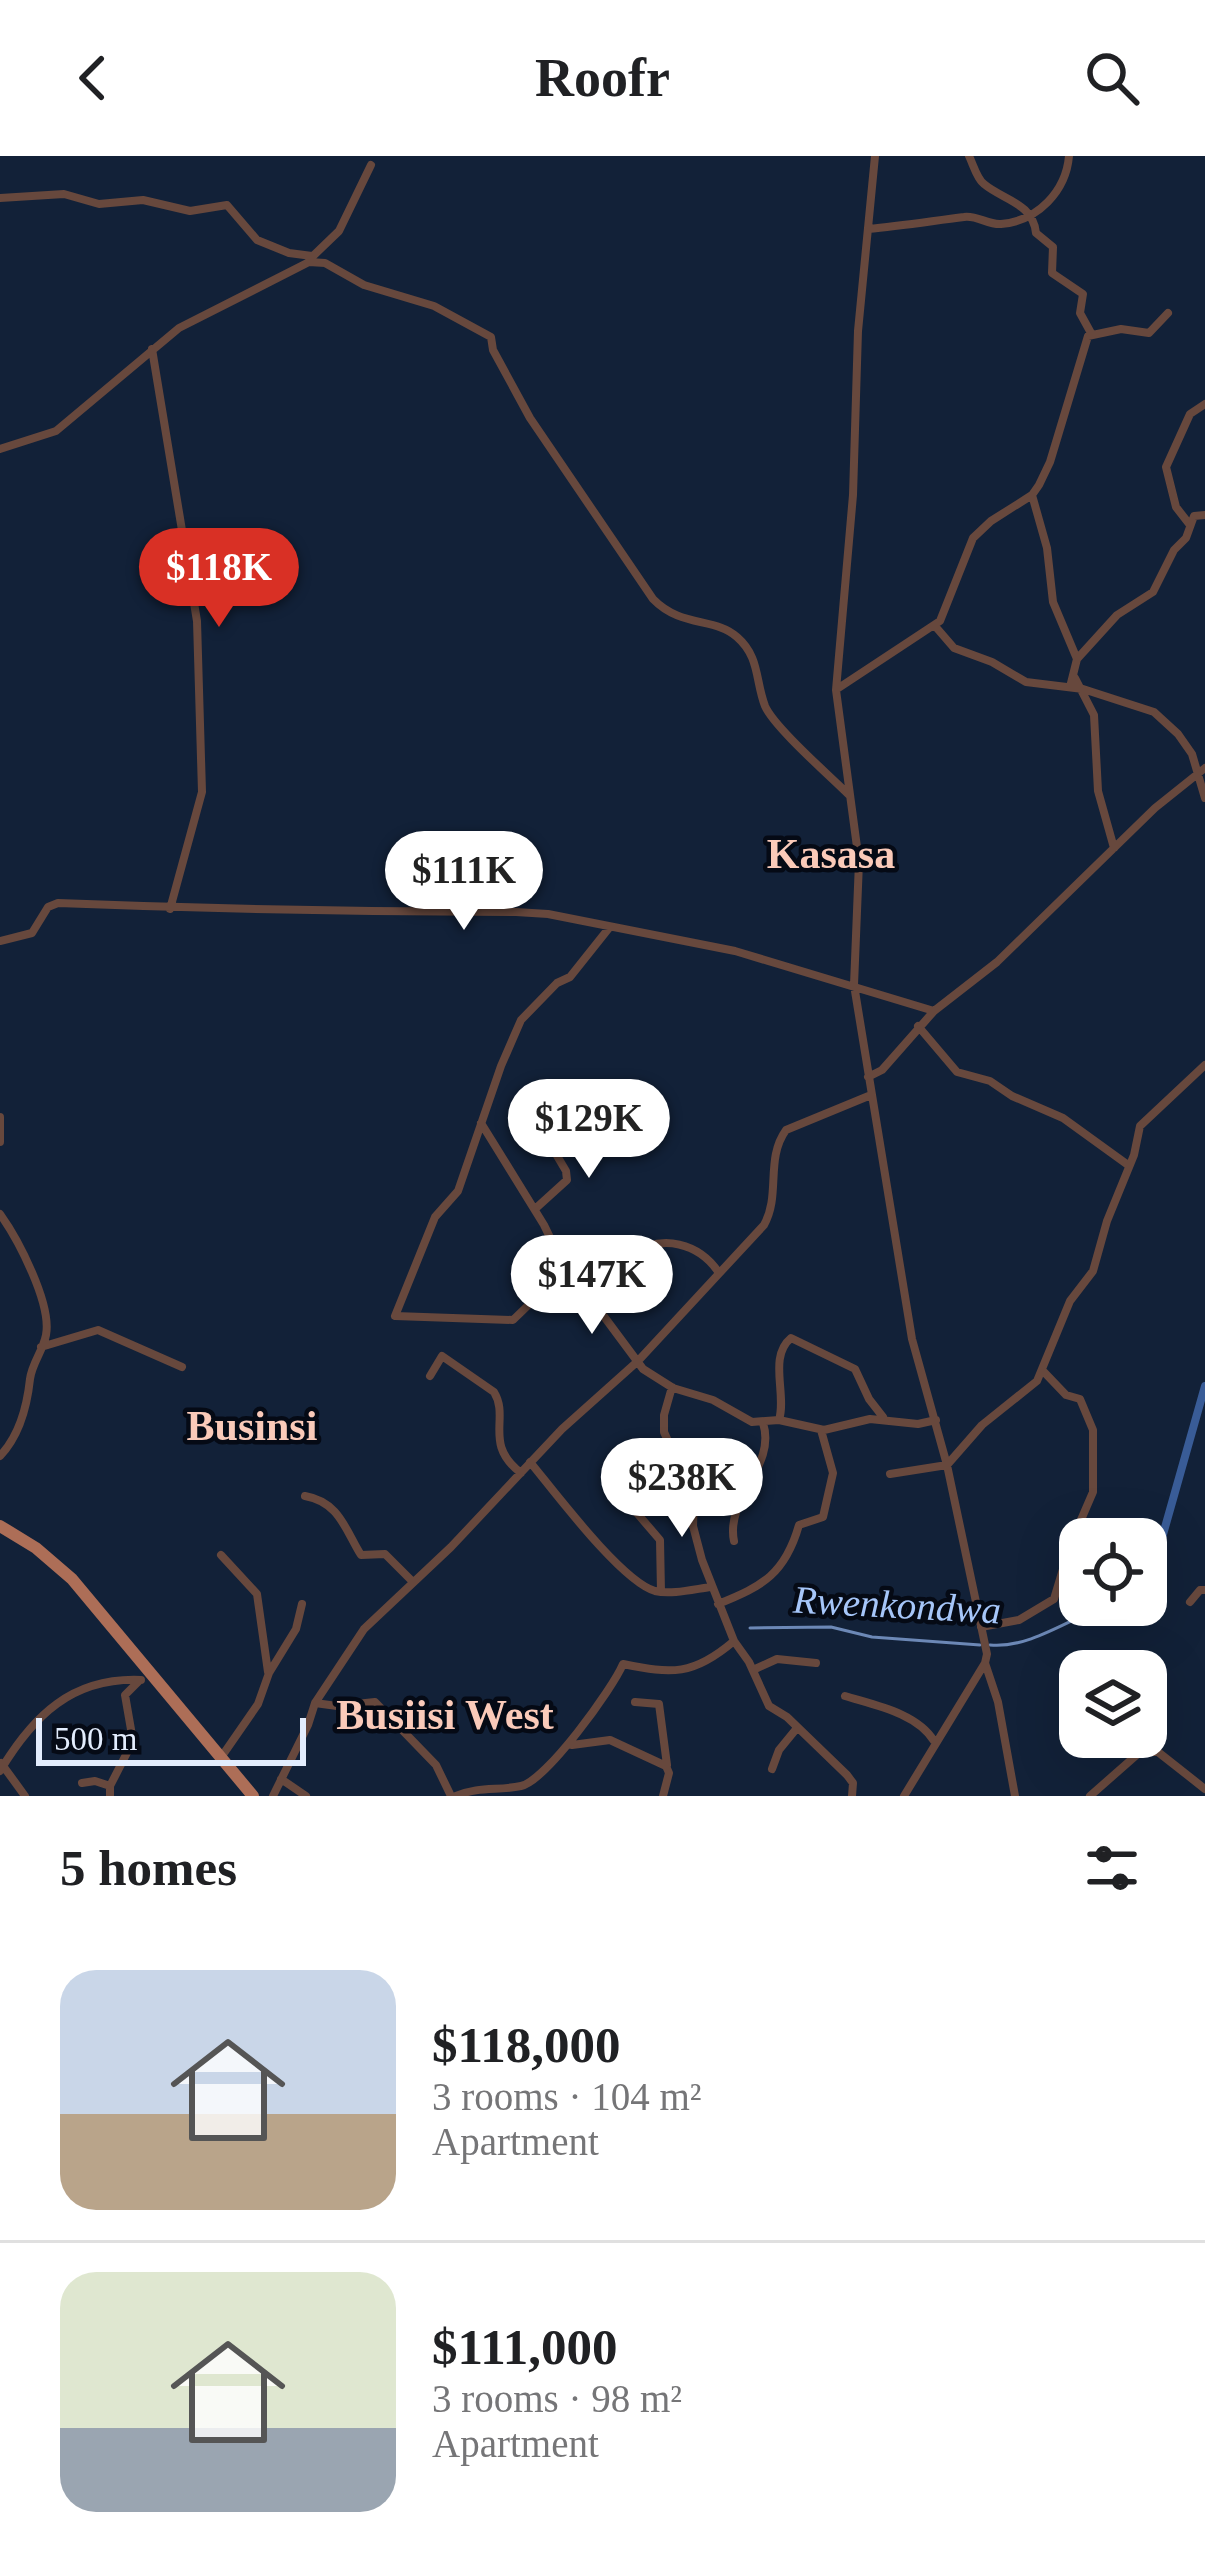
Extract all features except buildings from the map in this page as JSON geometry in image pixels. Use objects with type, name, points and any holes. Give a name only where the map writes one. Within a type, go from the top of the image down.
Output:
[{"type":"main road","points":[[0,1526],[36,1548],[72,1579],[145,1677],[254,1796]]},
{"type":"street","points":[[874,156],[836,690],[859,862],[854,985],[912,1339],[947,1465],[1015,1796]]},
{"type":"street","points":[[969,156],[980,182],[1020,205],[1039,236],[1054,249],[1050,268],[1055,277],[1083,295],[1080,313],[1091,334]]},
{"type":"street","points":[[868,230],[968,216],[999,224],[1028,215],[1064,184],[1069,156]]},
{"type":"street","points":[[0,449],[41,438],[63,426],[186,324],[311,259],[338,234],[371,165]]},
{"type":"street","points":[[0,198],[52,194],[99,205],[144,200],[190,211],[227,205],[256,240],[325,262],[364,285],[434,306],[491,337],[493,350],[530,418],[653,598],[672,614],[737,637],[758,665],[766,708],[850,796]]},
{"type":"street","points":[[836,690],[934,626],[944,616],[973,538],[1032,495],[1050,462],[1085,340],[1091,334],[1120,329],[1149,333],[1168,313]]},
{"type":"street","points":[[152,348],[197,622],[202,792],[170,909]]},
{"type":"street","points":[[1190,526],[1176,507],[1166,466],[1190,413],[1205,404]]},
{"type":"street","points":[[1032,495],[1047,548],[1053,602],[1077,659]]},
{"type":"street","points":[[1072,682],[1077,659],[1117,615],[1153,592],[1194,516],[1205,515]]},
{"type":"street","points":[[934,626],[954,649],[1026,682],[1072,682],[1154,712],[1186,744],[1201,771],[1205,798]]},
{"type":"street","points":[[1083,689],[1094,715],[1098,791],[1114,848]]},
{"type":"street","points":[[868,1077],[888,1065],[918,1026],[997,962],[1201,771]]},
{"type":"street","points":[[0,941],[32,933],[48,907],[58,903],[170,909],[222,905],[516,911],[725,949],[934,1011]]},
{"type":"street","points":[[609,928],[570,977],[557,982],[521,1019],[458,1191],[434,1217],[395,1316],[513,1320],[545,1289],[567,1292],[599,1307],[645,1371],[763,1424],[778,1420],[821,1430],[884,1418],[918,1424],[936,1420]]},
{"type":"street","points":[[918,1026],[957,1072],[990,1081],[1063,1118],[1128,1165]]},
{"type":"street","points":[[890,1474],[947,1465],[982,1425],[1040,1376],[1070,1300],[1093,1271],[1142,1121],[1205,1065]]},
{"type":"street","points":[[273,1796],[315,1703],[364,1629],[638,1361],[758,1232],[770,1214],[775,1151],[786,1130],[871,1095]]},
{"type":"street","points":[[535,1209],[567,1180],[553,1149],[573,1116]]},
{"type":"street","points":[[0,1117],[0,1142]]},
{"type":"street","points":[[481,1122],[556,1249],[567,1292]]},
{"type":"street","points":[[0,1214],[36,1284],[46,1334],[31,1371],[20,1423],[0,1456]]},
{"type":"street","points":[[578,1297],[599,1271],[602,1254],[632,1256],[644,1246],[663,1242],[704,1252],[719,1273]]},
{"type":"street","points":[[41,1347],[61,1345],[98,1330],[182,1367]]},
{"type":"street","points":[[46,1334],[61,1345]]},
{"type":"street","points":[[778,1420],[783,1408],[780,1353],[791,1338],[855,1369],[884,1418]]},
{"type":"street","points":[[430,1376],[442,1356],[494,1392],[499,1399],[497,1426],[504,1456],[520,1472]]},
{"type":"street","points":[[981,1627],[1019,1620],[1054,1600],[1071,1543],[1094,1492],[1091,1423],[1081,1400],[1040,1376]]},
{"type":"street","points":[[672,1387],[663,1426],[694,1499],[693,1526],[734,1641],[769,1706],[850,1780],[852,1796]]},
{"type":"street","points":[[734,1541],[734,1521],[765,1450],[763,1424]]},
{"type":"street","points":[[718,1604],[770,1580],[789,1553],[799,1525],[823,1517],[833,1473],[821,1430]]},
{"type":"street","points":[[530,1462],[607,1554],[647,1588],[661,1592],[711,1587]]},
{"type":"street","points":[[305,1496],[325,1501],[339,1515],[361,1555],[385,1553],[412,1581]]},
{"type":"street","points":[[636,1512],[660,1540],[661,1592]]},
{"type":"street","points":[[221,1555],[257,1594],[269,1673]]},
{"type":"street","points":[[1190,1602],[1205,1590]]},
{"type":"street","points":[[221,1757],[247,1723],[269,1673],[296,1629],[302,1604]]},
{"type":"street","points":[[315,1703],[375,1702],[436,1765],[453,1796],[478,1787],[525,1786],[570,1746],[623,1664],[658,1673],[693,1667],[734,1641]]},
{"type":"street","points":[[753,1670],[777,1659],[816,1664]]},
{"type":"street","points":[[904,1796],[986,1659]]},
{"type":"street","points":[[26,1796],[1,1766],[46,1709],[105,1684],[145,1677]]},
{"type":"street","points":[[82,1783],[95,1781],[110,1791],[133,1742],[125,1695],[145,1677]]},
{"type":"street","points":[[844,1696],[899,1714],[927,1731],[934,1742]]},
{"type":"street","points":[[635,1702],[659,1704],[667,1767],[663,1796]]},
{"type":"street","points":[[772,1769],[779,1750],[797,1728]]},
{"type":"street","points":[[570,1746],[614,1741],[667,1767]]},
{"type":"street","points":[[1090,1796],[1140,1752],[1150,1750],[1205,1789]]},
{"type":"street","points":[[281,1780],[306,1796]]},
{"type":"waterway","name":"Rwenkondwa","points":[[1167,1520],[1205,1386]]},
{"type":"waterway","name":"Rwenkondwa","points":[[990,1645],[1035,1638],[1061,1626]]},
{"type":"waterway","name":"Rwenkondwa","points":[[750,1628],[831,1627],[872,1637],[980,1645]]},
{"type":"district","name":"Kasasa","points":[[831,853]]},
{"type":"district","name":"Businsi","points":[[252,1425]]},
{"type":"district","name":"Busiisi West","points":[[445,1714]]}]
